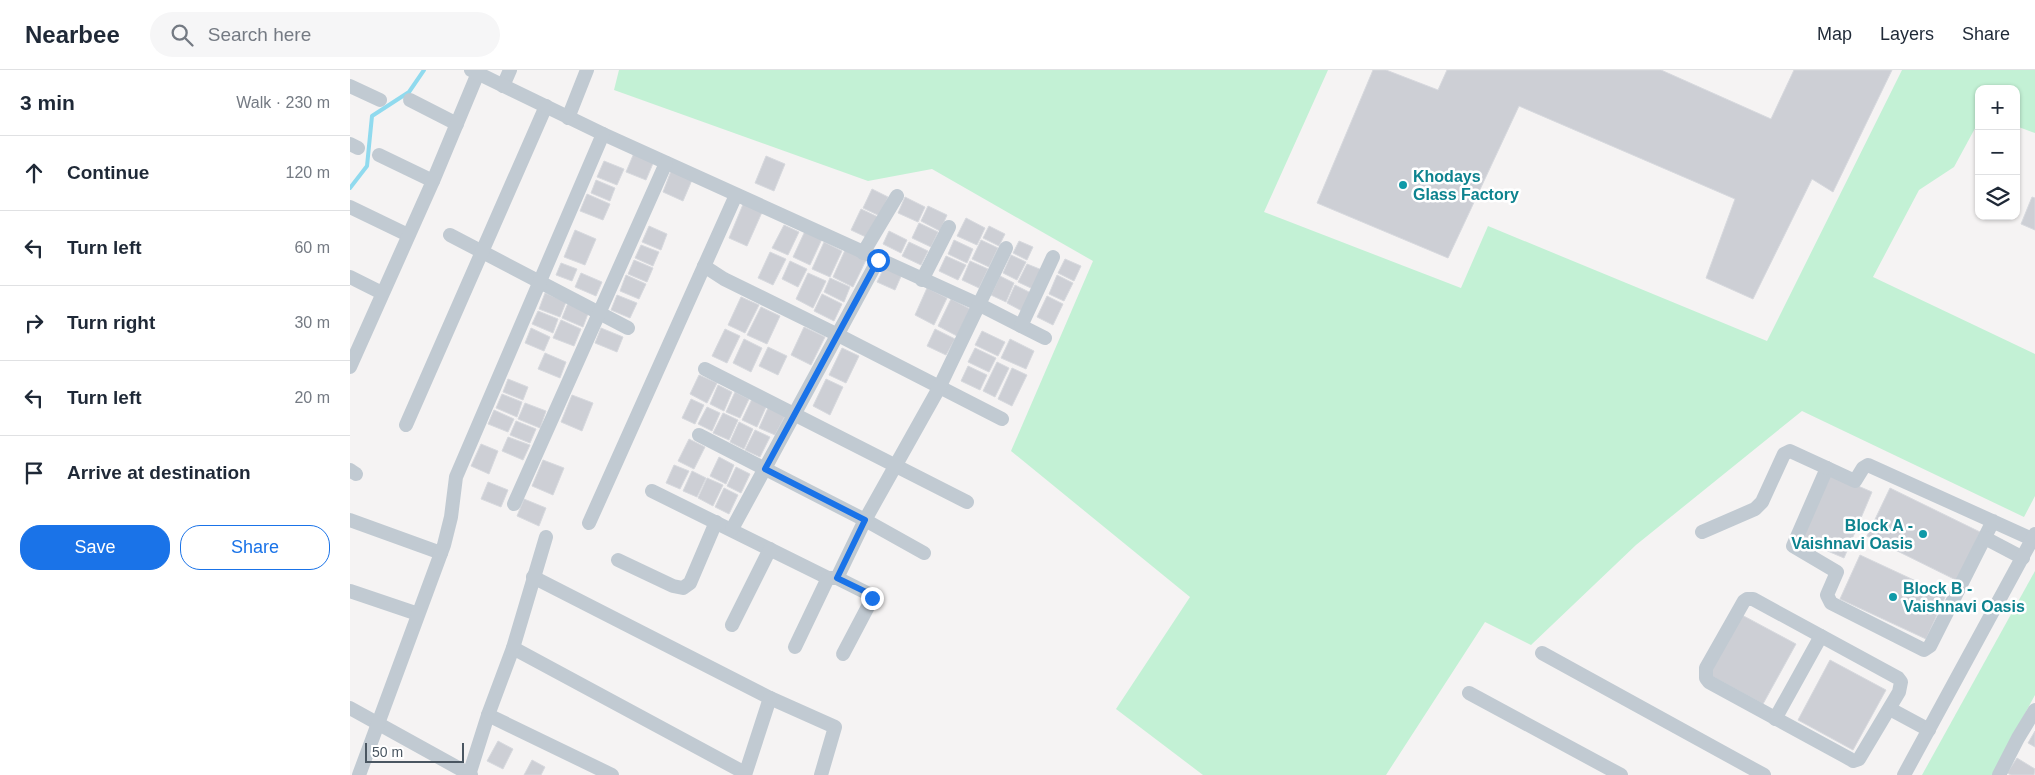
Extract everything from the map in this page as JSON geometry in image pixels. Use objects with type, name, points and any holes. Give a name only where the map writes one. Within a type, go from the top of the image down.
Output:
[{"type":"street","points":[[503,86],[510,70]]},
{"type":"street","points":[[568,118],[587,70]]},
{"type":"street","points":[[350,367],[355,344],[382,293],[457,124],[474,72],[568,118],[980,305],[1045,338]]},
{"type":"street","points":[[350,86],[380,100]]},
{"type":"street","points":[[410,100],[457,124]]},
{"type":"street","points":[[406,425],[546,106]]},
{"type":"street","points":[[359,775],[441,553],[451,517],[456,478],[603,134]]},
{"type":"street","points":[[379,154],[433,181]]},
{"type":"street","points":[[514,504],[666,163]]},
{"type":"street","points":[[589,523],[736,195]]},
{"type":"street","points":[[863,253],[896,196]]},
{"type":"street","points":[[350,207],[408,235]]},
{"type":"street","points":[[922,280],[949,227]]},
{"type":"street","points":[[450,235],[628,328]]},
{"type":"street","points":[[795,647],[939,388],[1006,248]]},
{"type":"street","points":[[1021,326],[1053,257]]},
{"type":"street","points":[[732,530],[878,260]]},
{"type":"street","points":[[704,266],[724,280],[838,335],[1002,419]]},
{"type":"street","points":[[350,277],[382,293]]},
{"type":"street","points":[[705,369],[967,502]]},
{"type":"street","points":[[699,435],[865,520],[924,553]]},
{"type":"street","points":[[1702,532],[1755,509],[1762,502],[1784,454],[1790,451],[1855,481],[1863,468],[1868,465],[1993,522],[2034,537],[1904,775]]},
{"type":"street","points":[[1827,468],[1793,546],[1836,572],[1827,595],[1830,603],[1921,650],[1927,650],[1930,646],[1993,522]]},
{"type":"street","points":[[652,491],[770,549],[868,593],[872,598],[844,654]]},
{"type":"street","points":[[350,520],[441,553]]},
{"type":"street","points":[[618,560],[673,586],[683,588],[690,583],[716,522]]},
{"type":"street","points":[[350,708],[470,775],[488,715],[513,648],[546,536]]},
{"type":"street","points":[[1984,538],[2023,558]]},
{"type":"street","points":[[732,625],[770,549]]},
{"type":"street","points":[[533,577],[770,698],[836,727],[822,775]]},
{"type":"street","points":[[350,591],[418,614]]},
{"type":"street","points":[[1747,599],[1753,599],[1821,636],[1898,678],[1901,688],[1863,755],[1853,761],[1709,682],[1706,678],[1706,668],[1744,601],[1747,599]]},
{"type":"street","points":[[1775,718],[1821,636]]},
{"type":"street","points":[[513,648],[745,774],[770,698]]},
{"type":"street","points":[[1542,653],[1764,775]]},
{"type":"street","points":[[1469,693],[1621,775]]},
{"type":"street","points":[[1890,709],[1928,730]]},
{"type":"street","points":[[1999,775],[2035,710]]},
{"type":"street","points":[[488,715],[612,775]]},
{"type":"green space","points":[[619,70],[1328,70],[1264,212],[1461,288],[1488,226],[1767,341],[1902,70],[2035,70],[2035,133],[2020,127],[2020,85],[1975,85],[1975,128],[1954,167],[1919,190],[1873,277],[2035,354],[2035,496],[2024,517],[1802,411],[1636,545],[1531,645],[1485,622],[1386,775],[1203,775],[1116,709],[1190,597],[1011,451],[1093,261],[932,169],[868,181],[614,90]]},
{"type":"green space","points":[[2035,571],[2035,695],[1992,775],[1922,775]]},
{"type":"building","name":"Khodays Glass Factory","points":[[1373,70],[1386,70],[1438,90],[1447,70],[1661,70],[1771,119],[1794,70],[1892,70],[1833,192],[1812,179],[1753,299],[1706,278],[1735,199],[1519,106],[1448,258],[1317,203]]},
{"type":"building","points":[[634,153],[654,161],[646,180],[626,172]]},
{"type":"building","points":[[766,156],[785,164],[774,191],[755,183]]},
{"type":"building","points":[[604,161],[624,169],[617,185],[597,177]]},
{"type":"building","points":[[671,171],[692,180],[683,201],[663,192]]},
{"type":"building","points":[[596,180],[615,188],[610,201],[591,193]]},
{"type":"building","points":[[872,189],[888,197],[880,216],[863,208]]},
{"type":"building","points":[[587,194],[610,204],[603,220],[580,211]]},
{"type":"building","points":[[905,197],[925,207],[918,222],[898,213]]},
{"type":"building","points":[[2032,197],[2035,198],[2035,230],[2021,224]]},
{"type":"building","points":[[744,202],[763,210],[747,246],[729,238]]},
{"type":"building","points":[[928,206],[947,215],[940,231],[921,221]]},
{"type":"building","points":[[861,209],[878,217],[868,238],[851,230]]},
{"type":"building","points":[[966,218],[985,228],[977,245],[957,236]]},
{"type":"building","points":[[919,223],[938,232],[931,247],[912,238]]},
{"type":"building","points":[[784,225],[799,232],[788,255],[772,248]]},
{"type":"building","points":[[649,226],[667,234],[661,250],[642,242]]},
{"type":"building","points":[[989,226],[1005,234],[999,246],[983,238]]},
{"type":"building","points":[[575,230],[596,239],[585,265],[564,257]]},
{"type":"building","points":[[805,231],[822,239],[810,265],[793,257]]},
{"type":"building","points":[[889,231],[907,240],[901,253],[883,244]]},
{"type":"building","points":[[954,240],[973,249],[967,263],[948,254]]},
{"type":"building","points":[[981,240],[998,248],[989,267],[972,259]]},
{"type":"building","points":[[1019,241],[1033,247],[1027,260],[1013,253]]},
{"type":"building","points":[[824,242],[842,251],[830,277],[812,269]]},
{"type":"building","points":[[909,242],[928,251],[921,265],[902,256]]},
{"type":"building","points":[[641,245],[659,252],[653,266],[635,258]]},
{"type":"building","points":[[846,248],[867,258],[853,287],[833,277]]},
{"type":"building","points":[[770,252],[786,259],[773,285],[758,278]]},
{"type":"building","points":[[1011,255],[1026,262],[1017,280],[1003,273]]},
{"type":"building","points":[[946,256],[966,265],[958,280],[939,271]]},
{"type":"building","points":[[1065,259],[1081,266],[1074,281],[1058,273]]},
{"type":"building","points":[[634,260],[653,268],[647,282],[628,274]]},
{"type":"building","points":[[790,261],[807,269],[798,287],[782,279]]},
{"type":"building","points":[[970,261],[988,269],[979,288],[962,280]]},
{"type":"building","points":[[561,263],[577,269],[572,281],[556,275]]},
{"type":"building","points":[[1027,264],[1042,270],[1033,289],[1018,282]]},
{"type":"building","points":[[885,266],[902,274],[895,290],[877,282]]},
{"type":"building","points":[[581,273],[602,282],[596,296],[575,287]]},
{"type":"building","points":[[808,273],[826,281],[813,308],[796,299]]},
{"type":"building","points":[[626,275],[646,284],[639,299],[620,291]]},
{"type":"building","points":[[1057,275],[1073,283],[1064,301],[1049,294]]},
{"type":"building","points":[[1000,276],[1014,283],[1006,302],[991,295]]},
{"type":"building","points":[[830,278],[850,287],[844,302],[824,292]]},
{"type":"building","points":[[1015,285],[1031,293],[1022,311],[1007,303]]},
{"type":"building","points":[[927,288],[947,298],[934,325],[915,315]]},
{"type":"building","points":[[545,293],[566,302],[560,317],[539,309]]},
{"type":"building","points":[[822,294],[842,304],[834,321],[814,311]]},
{"type":"building","points":[[617,295],[637,303],[630,318],[611,310]]},
{"type":"building","points":[[1047,296],[1063,304],[1053,325],[1037,317]]},
{"type":"building","points":[[741,297],[759,305],[745,333],[728,325]]},
{"type":"building","points":[[951,299],[970,309],[957,336],[938,326]]},
{"type":"building","points":[[568,303],[589,311],[583,327],[562,318]]},
{"type":"building","points":[[761,307],[780,316],[767,344],[747,335]]},
{"type":"building","points":[[538,311],[558,319],[553,333],[532,324]]},
{"type":"building","points":[[561,320],[581,329],[574,346],[553,338]]},
{"type":"building","points":[[804,327],[825,337],[811,365],[791,355]]},
{"type":"building","points":[[531,328],[550,337],[544,351],[525,343]]},
{"type":"building","points":[[601,328],[623,337],[617,352],[595,343]]},
{"type":"building","points":[[725,329],[740,336],[727,363],[712,356]]},
{"type":"building","points":[[935,329],[955,339],[946,355],[927,346]]},
{"type":"building","points":[[982,331],[1005,342],[998,356],[975,345]]},
{"type":"building","points":[[744,339],[762,348],[751,372],[733,363]]},
{"type":"building","points":[[1010,339],[1034,351],[1026,369],[1001,358]]},
{"type":"building","points":[[768,347],[787,356],[778,375],[759,366]]},
{"type":"building","points":[[842,348],[859,356],[846,383],[829,375]]},
{"type":"building","points":[[975,348],[996,358],[989,372],[968,362]]},
{"type":"building","points":[[545,353],[566,362],[560,378],[538,369]]},
{"type":"building","points":[[997,362],[1009,368],[995,397],[983,391]]},
{"type":"building","points":[[968,366],[987,375],[980,390],[961,381]]},
{"type":"building","points":[[1012,368],[1027,375],[1012,406],[998,399]]},
{"type":"building","points":[[699,375],[717,383],[707,403],[690,394]]},
{"type":"building","points":[[508,379],[528,387],[523,400],[503,392]]},
{"type":"building","points":[[826,379],[843,387],[830,415],[813,406]]},
{"type":"building","points":[[718,385],[732,392],[724,411],[710,404]]},
{"type":"building","points":[[735,392],[749,399],[740,418],[726,412]]},
{"type":"building","points":[[502,394],[522,402],[517,417],[496,408]]},
{"type":"building","points":[[572,395],[593,403],[582,431],[561,422]]},
{"type":"building","points":[[691,399],[704,405],[695,424],[682,418]]},
{"type":"building","points":[[752,399],[766,407],[757,427],[742,420]]},
{"type":"building","points":[[525,403],[546,411],[540,428],[518,419]]},
{"type":"building","points":[[707,407],[720,413],[712,431],[698,424]]},
{"type":"building","points":[[768,408],[785,416],[775,435],[759,428]]},
{"type":"building","points":[[494,410],[514,419],[508,432],[488,424]]},
{"type":"building","points":[[723,413],[738,420],[729,440],[713,433]]},
{"type":"building","points":[[516,421],[536,429],[530,443],[510,435]]},
{"type":"building","points":[[739,422],[753,429],[744,449],[730,442]]},
{"type":"building","points":[[755,430],[770,437],[760,457],[745,450]]},
{"type":"building","points":[[508,437],[530,445],[523,460],[502,451]]},
{"type":"building","points":[[689,439],[705,447],[694,469],[678,461]]},
{"type":"building","points":[[481,444],[498,451],[489,474],[471,466]]},
{"type":"building","points":[[719,457],[734,465],[726,484],[710,476]]},
{"type":"building","points":[[543,460],[564,468],[553,495],[532,486]]},
{"type":"building","points":[[674,465],[689,471],[680,489],[666,483]]},
{"type":"building","points":[[736,467],[750,474],[741,493],[727,486]]},
{"type":"building","points":[[692,471],[706,478],[697,497],[683,491]]},
{"type":"building","points":[[1830,474],[1872,492],[1844,558],[1802,540]]},
{"type":"building","points":[[707,478],[723,485],[713,506],[698,498]]},
{"type":"building","points":[[488,482],[508,490],[501,507],[481,499]]},
{"type":"building","points":[[724,488],[738,495],[729,514],[715,507]]},
{"type":"building","name":"Block A - Vaishnavi Oasis","points":[[1890,488],[1980,532],[1958,581],[1867,536]]},
{"type":"building","points":[[524,499],[546,508],[539,526],[517,516]]},
{"type":"building","name":"Block B - Vaishnavi Oasis","points":[[1860,555],[1946,595],[1926,639],[1840,599]]},
{"type":"building","points":[[1740,614],[1796,644],[1763,704],[1708,674]]},
{"type":"building","points":[[1830,660],[1886,690],[1853,750],[1798,720]]},
{"type":"building","points":[[2035,731],[2035,747],[2028,743]]},
{"type":"building","points":[[498,741],[513,749],[503,769],[487,761]]},
{"type":"building","points":[[2017,758],[2035,769],[2034,775],[2011,775],[2007,773]]},
{"type":"building","points":[[532,760],[545,767],[541,775],[524,775]]},
{"type":"waterway","points":[[350,188],[367,166],[372,116],[409,92],[424,70]]},
{"type":"place","name":"Khodays Glass Factory","points":[[1403,185]]},
{"type":"place","name":"Block A - Vaishnavi Oasis","points":[[1923,534]]},
{"type":"place","name":"Block B - Vaishnavi Oasis","points":[[1893,597]]},
{"type":"route","points":[[872,598],[868,593],[837,578],[865,520],[765,469],[878,260]]}]
